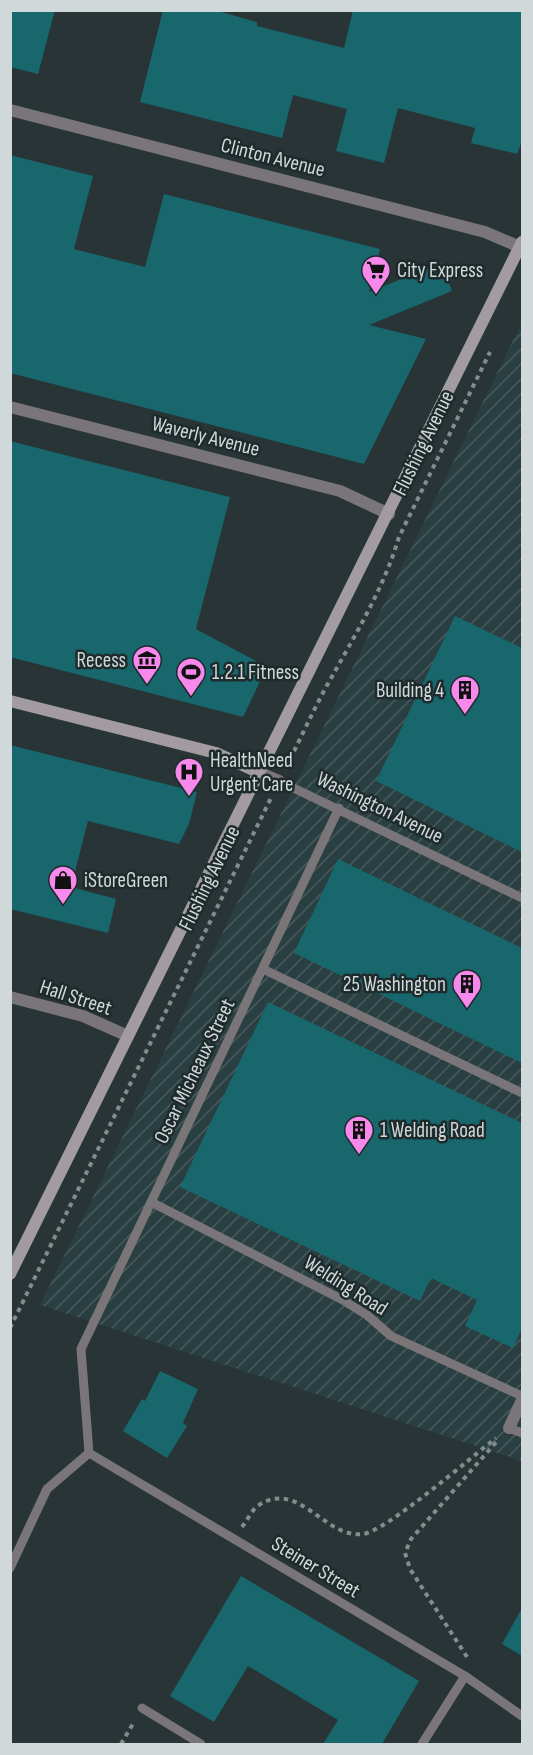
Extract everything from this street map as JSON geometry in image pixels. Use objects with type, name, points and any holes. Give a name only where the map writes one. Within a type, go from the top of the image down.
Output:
[{"type":"main road","name":"Flushing Avenue","points":[[10,1274],[258,772],[522,246]]},
{"type":"main road","name":"Washington Avenue","points":[[10,701],[216,753],[258,772]]},
{"type":"street","name":"Clinton Avenue","points":[[10,110],[486,232],[522,246]]},
{"type":"street","name":"Waverly Avenue","points":[[10,406],[340,491],[389,514]]},
{"type":"street","name":"Washington Avenue","points":[[258,772],[279,781]]},
{"type":"street","name":"Hall Street","points":[[10,997],[83,1016],[128,1036]]},
{"type":"street","points":[[508,1428],[522,1398]]},
{"type":"lane","name":"Washington Avenue","points":[[279,781],[522,898]]},
{"type":"lane","name":"Oscar Micheaux Street","points":[[89,1453],[81,1349],[339,808]]},
{"type":"lane","points":[[263,969],[522,1093]]},
{"type":"lane","name":"Welding Road","points":[[151,1202],[332,1294],[367,1315],[391,1335],[522,1398]]},
{"type":"lane","points":[[508,1428],[522,1433]]},
{"type":"lane","points":[[10,1568],[47,1489],[89,1453]]},
{"type":"lane","name":"Steiner Street","points":[[89,1453],[465,1676],[522,1716]]},
{"type":"lane","points":[[422,1744],[465,1676]]},
{"type":"lane","points":[[142,1708],[201,1744]]},
{"type":"path","name":"Flushing Avenue","points":[[10,1328],[279,781],[326,688],[345,659],[393,559],[399,537],[492,347]]},
{"type":"path","points":[[234,1539],[258,1506],[283,1498],[303,1505],[339,1529],[363,1534],[387,1523],[508,1428]]},
{"type":"path","points":[[465,1676],[471,1665],[411,1569],[405,1553],[411,1539],[508,1428]]},
{"type":"path","points":[[121,1744],[142,1708]]},
{"type":"shaded area","points":[[522,322],[522,1461],[40,1305]]},
{"type":"building","points":[[10,10],[55,10],[38,74],[10,67]]},
{"type":"building","points":[[163,10],[214,10],[257,22],[257,26],[344,48],[353,10],[522,10],[522,141],[517,154],[471,143],[475,128],[398,108],[384,163],[336,151],[347,109],[293,95],[282,138],[140,102]]},
{"type":"building","points":[[10,155],[93,176],[74,249],[145,267],[164,194],[380,249],[369,292],[441,263],[452,291],[369,325],[426,339],[364,464],[10,373]]},
{"type":"building","points":[[10,441],[230,497],[196,629],[267,667],[243,717],[10,657]]},
{"type":"building","name":"Building 4","points":[[455,616],[522,648],[522,852],[376,781]]},
{"type":"building","points":[[10,745],[197,792],[189,824],[179,844],[88,821],[71,887],[116,899],[108,933],[10,909]]},
{"type":"building","name":"25 Washington","points":[[338,859],[522,948],[522,1063],[294,953]]},
{"type":"building","name":"1 Welding Road","points":[[268,1002],[522,1123],[522,1328],[513,1348],[465,1326],[477,1300],[431,1278],[420,1301],[180,1187]]},
{"type":"building","points":[[160,1371],[198,1389],[183,1423],[187,1426],[167,1458],[123,1431],[142,1399],[145,1401]]},
{"type":"building","points":[[241,1576],[419,1681],[382,1744],[323,1744],[338,1720],[248,1666],[214,1722],[170,1696]]},
{"type":"building","points":[[522,1608],[522,1656],[502,1644]]},
{"type":"place","name":"City Express","points":[[376,296]]},
{"type":"place","name":"Recess","points":[[147,686]]},
{"type":"place","name":"1.2.1 Fitness","points":[[191,698]]},
{"type":"place","name":"Building 4","points":[[465,716]]},
{"type":"place","name":"HealthNeed Urgent Care","points":[[189,798]]},
{"type":"place","name":"iStoreGreen","points":[[63,906]]},
{"type":"place","name":"25 Washington","points":[[467,1010]]},
{"type":"place","name":"1 Welding Road","points":[[359,1156]]}]
